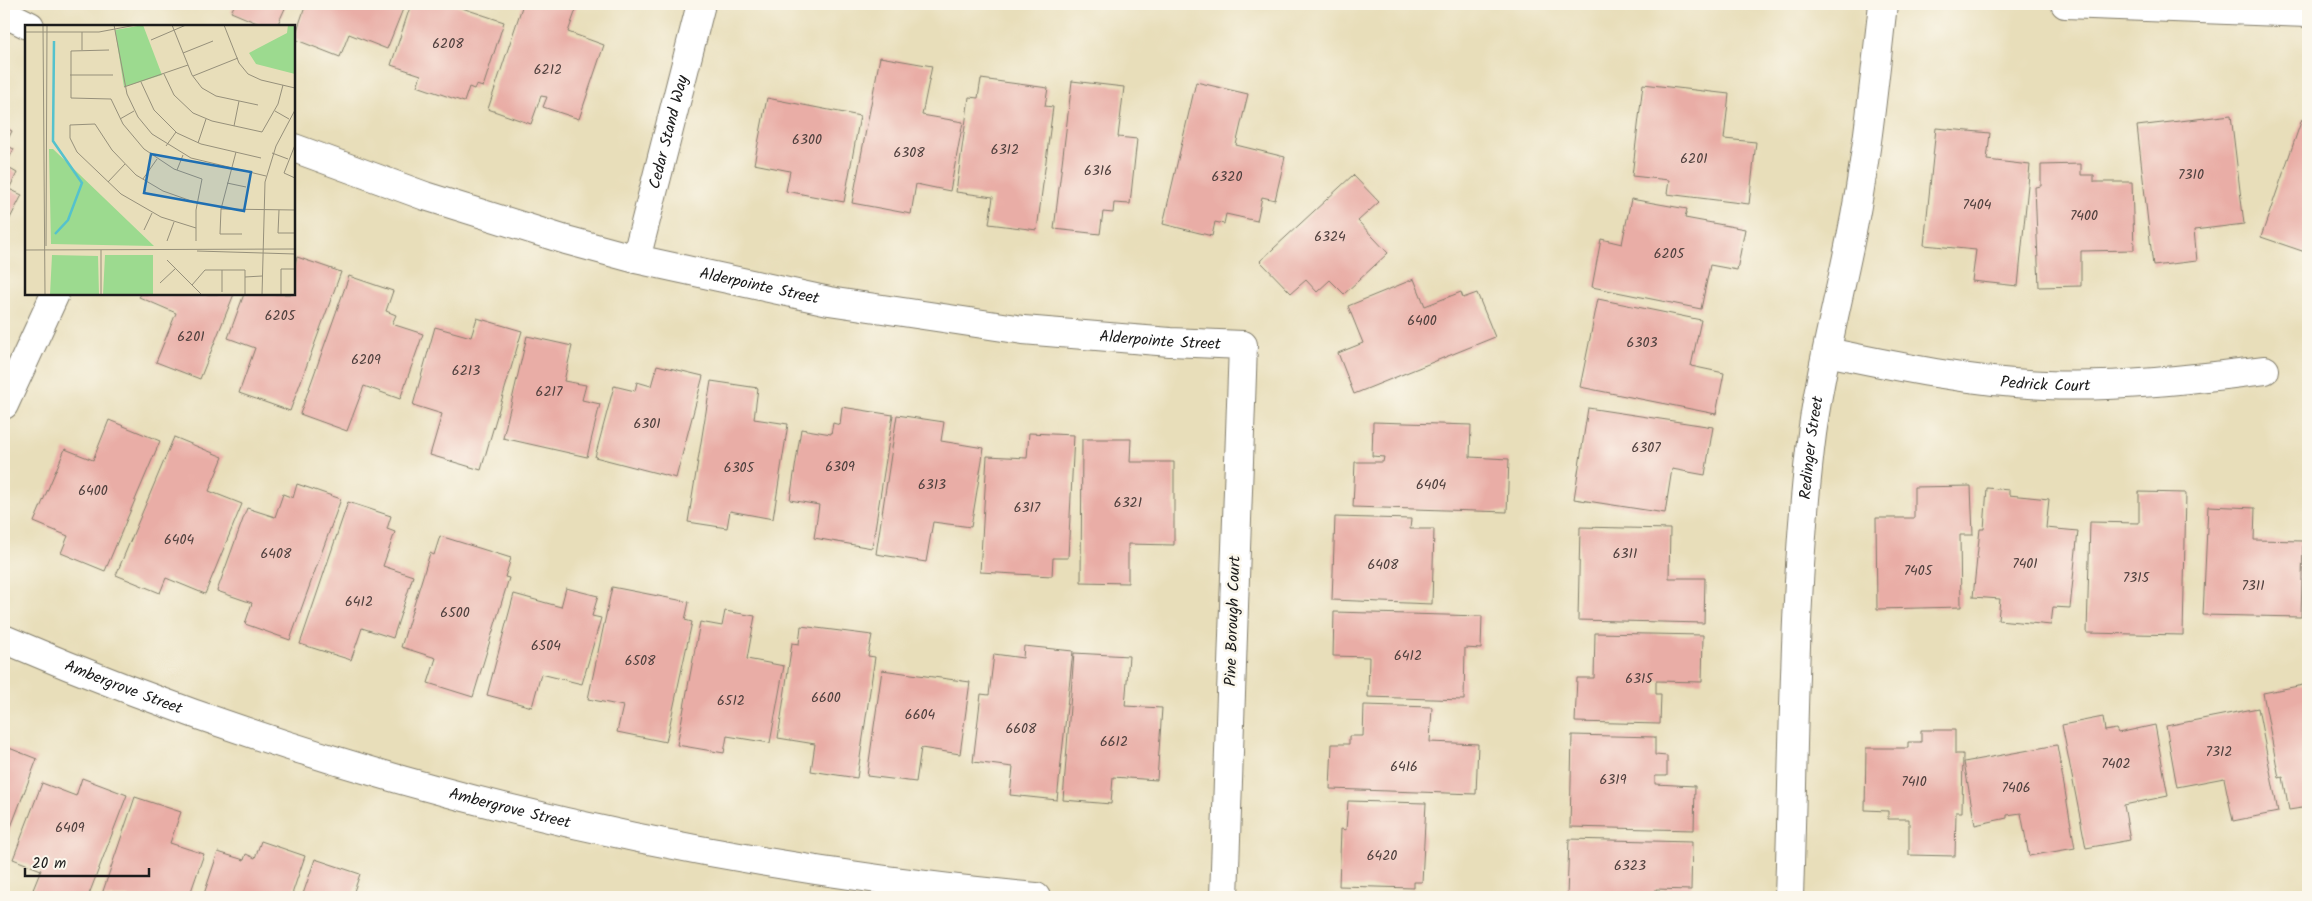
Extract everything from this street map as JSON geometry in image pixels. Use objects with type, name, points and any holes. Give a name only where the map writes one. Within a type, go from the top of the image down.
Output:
[{"type":"street","name":"Cedar Stand Way","points":[[636,259],[701,4]]},
{"type":"street","name":"Redinger Street","points":[[1789,897],[1801,544],[1810,448],[1858,198],[1871,116],[1883,4]]},
{"type":"street","points":[[2065,4],[2308,13]]},
{"type":"street","points":[[4,13],[28,25]]},
{"type":"street","name":"Alderpointe Street","points":[[295,148],[425,196],[566,240],[636,259],[829,301],[1013,328],[1170,342],[1243,345]]},
{"type":"street","points":[[4,404],[55,295]]},
{"type":"street","name":"Pine Borough Court","points":[[1224,897],[1243,345]]},
{"type":"street","name":"Pedrick Court","points":[[1827,352],[1935,375],[2045,385],[2155,383],[2265,370]]},
{"type":"street","name":"Ambergrove Street","points":[[4,638],[76,670],[243,731],[412,784],[574,825],[758,862],[933,888],[1036,897]]},
{"type":"building","points":[[235,4],[287,4],[277,25],[262,25],[231,12]]},
{"type":"building","points":[[306,4],[405,4],[387,49],[349,34],[340,57],[295,39]]},
{"type":"building","points":[[411,4],[450,4],[504,22],[483,87],[476,85],[474,89],[469,87],[464,102],[417,86],[421,75],[391,65]]},
{"type":"building","points":[[523,4],[578,4],[568,32],[604,45],[579,119],[543,107],[547,97],[541,96],[531,124],[488,109]]},
{"type":"building","points":[[880,57],[932,66],[922,115],[963,122],[950,191],[916,184],[911,214],[852,203]]},
{"type":"building","points":[[981,79],[1048,88],[1045,106],[1053,107],[1037,230],[989,224],[993,197],[956,192],[969,97],[978,98]]},
{"type":"building","points":[[1072,81],[1124,87],[1118,137],[1137,139],[1130,204],[1114,203],[1113,213],[1103,212],[1100,234],[1054,229]]},
{"type":"building","points":[[1196,82],[1248,94],[1236,145],[1285,157],[1275,200],[1262,197],[1257,221],[1226,214],[1224,224],[1215,222],[1212,236],[1163,224]]},
{"type":"building","points":[[1643,84],[1729,94],[1724,139],[1756,142],[1749,204],[1667,194],[1669,180],[1632,176]]},
{"type":"building","points":[[767,98],[860,116],[844,202],[786,191],[790,171],[754,164]]},
{"type":"building","points":[[2231,115],[2244,224],[2194,230],[2197,261],[2153,266],[2137,126]]},
{"type":"building","points":[[2302,119],[2308,121],[2308,253],[2261,237]]},
{"type":"building","points":[[4,127],[12,131],[5,145],[14,149],[5,166],[17,173],[9,189],[22,195],[4,230]]},
{"type":"building","points":[[1936,128],[1990,133],[1987,160],[2030,165],[2018,286],[1972,281],[1976,250],[1924,245]]},
{"type":"building","points":[[2081,164],[2081,175],[2094,175],[2094,182],[2132,182],[2134,250],[2081,251],[2081,286],[2039,287],[2035,187],[2041,186],[2041,165]]},
{"type":"building","points":[[1353,175],[1379,202],[1358,221],[1388,253],[1344,294],[1330,280],[1317,292],[1306,280],[1291,293],[1260,261]]},
{"type":"building","points":[[1631,199],[1687,209],[1685,218],[1745,229],[1737,270],[1710,265],[1701,309],[1592,287],[1601,239],[1622,244]]},
{"type":"building","points":[[297,257],[341,272],[290,411],[239,393],[255,348],[228,338],[244,295],[295,295],[295,264]]},
{"type":"building","points":[[349,276],[393,291],[386,311],[396,315],[392,324],[423,334],[400,399],[364,386],[347,431],[300,414]]},
{"type":"building","points":[[1414,279],[1425,306],[1461,292],[1463,298],[1477,293],[1495,337],[1354,394],[1338,353],[1363,343],[1348,306]]},
{"type":"building","points":[[140,295],[234,295],[200,379],[156,362],[176,313],[139,297]]},
{"type":"building","points":[[1598,299],[1701,320],[1691,366],[1724,373],[1716,414],[1580,387]]},
{"type":"building","points":[[477,318],[522,331],[481,470],[430,455],[442,414],[413,405],[435,327],[471,337]]},
{"type":"building","points":[[527,336],[572,346],[564,381],[586,385],[582,400],[600,404],[587,457],[503,438]]},
{"type":"building","points":[[657,365],[703,376],[676,478],[595,457],[614,386],[635,391],[637,382],[651,386]]},
{"type":"building","points":[[711,381],[758,388],[754,419],[788,424],[773,519],[730,511],[727,528],[688,522]]},
{"type":"building","points":[[842,407],[893,415],[872,548],[814,538],[819,505],[790,500],[801,429],[831,434],[833,423],[840,425]]},
{"type":"building","points":[[1588,408],[1713,427],[1705,475],[1672,469],[1665,513],[1574,499]]},
{"type":"building","points":[[897,415],[944,422],[941,441],[984,448],[971,527],[933,522],[926,562],[876,554]]},
{"type":"building","points":[[109,420],[160,441],[105,571],[61,553],[68,536],[34,522],[65,449],[93,460]]},
{"type":"building","points":[[1373,422],[1471,425],[1470,457],[1509,459],[1507,512],[1353,507],[1355,462],[1383,462],[1384,457],[1372,456]]},
{"type":"building","points":[[1029,433],[1074,435],[1068,558],[1053,558],[1052,576],[980,572],[987,456],[1027,458]]},
{"type":"building","points":[[174,437],[223,457],[209,491],[242,504],[205,594],[166,578],[160,593],[116,575]]},
{"type":"building","points":[[1082,439],[1131,439],[1130,462],[1174,462],[1174,545],[1128,544],[1128,583],[1081,582]]},
{"type":"building","points":[[297,484],[341,499],[290,640],[245,624],[252,603],[217,591],[247,508],[275,517],[283,494],[293,498]]},
{"type":"building","points":[[1971,486],[1973,535],[1960,535],[1961,607],[1877,609],[1876,518],[1914,518],[1914,487]]},
{"type":"building","points":[[1987,488],[2009,490],[2009,495],[2049,499],[2046,528],[2078,531],[2070,608],[2053,607],[2051,625],[1998,620],[2000,599],[1973,597],[1980,529],[1984,529]]},
{"type":"building","points":[[2139,492],[2186,493],[2183,635],[2087,633],[2090,522],[2139,523]]},
{"type":"building","points":[[348,502],[391,516],[387,529],[395,532],[383,566],[413,576],[393,638],[362,628],[351,660],[300,644]]},
{"type":"building","points":[[2208,506],[2255,508],[2254,540],[2303,541],[2301,617],[2203,615]]},
{"type":"building","points":[[1335,517],[1411,519],[1410,529],[1434,529],[1432,604],[1332,600]]},
{"type":"building","points":[[1580,527],[1670,529],[1669,578],[1705,578],[1704,623],[1578,620]]},
{"type":"building","points":[[440,536],[511,558],[505,577],[509,578],[473,697],[428,683],[436,658],[401,647],[430,553],[434,555]]},
{"type":"building","points":[[612,587],[689,602],[685,620],[692,622],[666,742],[617,732],[623,706],[588,699]]},
{"type":"building","points":[[566,588],[598,596],[592,616],[601,618],[582,684],[541,674],[532,707],[487,695],[514,594],[561,607]]},
{"type":"building","points":[[725,611],[755,616],[747,659],[784,666],[770,743],[727,736],[724,753],[677,745],[700,622],[722,626]]},
{"type":"building","points":[[1334,612],[1482,616],[1481,649],[1465,648],[1464,700],[1368,697],[1369,657],[1333,656]]},
{"type":"building","points":[[801,626],[872,635],[868,656],[875,657],[857,778],[811,771],[815,744],[778,738],[792,643],[799,644]]},
{"type":"building","points":[[1595,633],[1703,635],[1702,682],[1656,681],[1656,694],[1661,694],[1660,724],[1575,722],[1577,678],[1594,678]]},
{"type":"building","points":[[1024,646],[1073,651],[1057,800],[1010,795],[1013,767],[973,762],[981,694],[989,695],[994,654],[1023,658]]},
{"type":"building","points":[[1074,653],[1129,656],[1125,706],[1162,708],[1157,780],[1113,777],[1111,804],[1063,800]]},
{"type":"building","points":[[882,670],[970,682],[960,754],[921,748],[916,782],[867,776]]},
{"type":"building","points":[[2308,684],[2308,807],[2289,810],[2283,777],[2279,778],[2263,693]]},
{"type":"building","points":[[1364,705],[1432,707],[1430,742],[1478,744],[1476,794],[1330,789],[1332,744],[1349,744],[1349,736],[1363,736]]},
{"type":"building","points":[[2258,708],[2278,812],[2233,821],[2224,778],[2177,787],[2166,726]]},
{"type":"building","points":[[2103,717],[2105,731],[2116,729],[2118,733],[2155,725],[2168,796],[2124,805],[2130,840],[2086,848],[2062,725]]},
{"type":"building","points":[[1921,730],[1955,730],[1955,754],[1963,754],[1962,812],[1956,812],[1955,856],[1909,855],[1909,819],[1888,819],[1888,811],[1865,810],[1866,748],[1908,748],[1908,742],[1921,742]]},
{"type":"building","points":[[1572,735],[1655,737],[1655,755],[1667,756],[1667,776],[1655,776],[1655,784],[1695,786],[1694,830],[1570,827]]},
{"type":"building","points":[[2057,745],[2075,848],[2029,856],[2021,813],[2007,815],[2007,818],[1975,825],[1964,762]]},
{"type":"building","points":[[4,746],[37,759],[4,845]]},
{"type":"building","points":[[82,778],[127,795],[88,897],[30,897],[41,870],[13,859],[42,783],[76,796]]},
{"type":"building","points":[[135,797],[181,812],[170,843],[204,854],[189,897],[101,897]]},
{"type":"building","points":[[1348,801],[1426,803],[1422,882],[1414,882],[1414,888],[1339,886],[1341,829],[1346,830]]},
{"type":"building","points":[[1569,839],[1692,842],[1691,890],[1656,889],[1656,897],[1567,897]]},
{"type":"building","points":[[261,841],[305,856],[291,897],[203,897],[218,852],[244,860],[246,854],[255,858]]},
{"type":"building","points":[[315,859],[360,874],[352,897],[302,897]]}]
